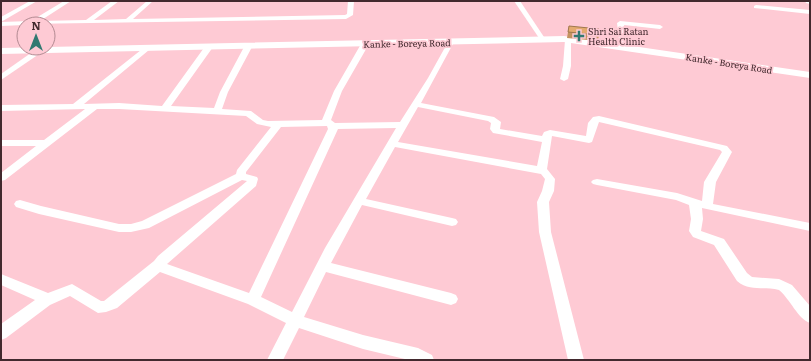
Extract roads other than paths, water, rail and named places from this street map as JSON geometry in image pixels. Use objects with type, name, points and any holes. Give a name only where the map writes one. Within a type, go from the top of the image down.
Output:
[{"type":"street","points":[[1,20],[34,1]]},
{"type":"street","points":[[45,16],[68,1]]},
{"type":"street","points":[[87,22],[116,1]]},
{"type":"street","points":[[123,21],[128,20],[150,1]]},
{"type":"street","points":[[56,23],[344,17],[349,16],[351,1]]},
{"type":"street","points":[[517,1],[543,40]]},
{"type":"street","points":[[756,7],[810,12]]},
{"type":"street","points":[[624,47],[620,23],[660,28]]},
{"type":"street","points":[[1,24],[16,24]]},
{"type":"street","points":[[564,79],[567,66],[568,40]]},
{"type":"street","name":"Kanke - Boreya Road","points":[[56,50],[568,40],[810,75]]},
{"type":"street","points":[[275,360],[323,266],[415,104],[432,78],[451,42]]},
{"type":"street","points":[[253,300],[329,138],[330,124],[326,120],[332,104],[365,44]]},
{"type":"street","points":[[164,109],[209,47]]},
{"type":"street","points":[[218,108],[224,92],[248,47]]},
{"type":"street","points":[[75,107],[146,48]]},
{"type":"street","name":"Kanke - Boreya Road","points":[[1,51],[16,51]]},
{"type":"street","points":[[1,78],[33,56]]},
{"type":"street","points":[[415,104],[490,119],[496,122],[496,131],[547,140]]},
{"type":"street","points":[[1,108],[96,106],[248,113],[260,122],[278,124],[403,125]]},
{"type":"street","points":[[1,178],[96,106]]},
{"type":"street","points":[[541,170],[547,134],[550,133],[589,140],[594,121],[600,119],[723,148],[727,152],[710,182],[701,204],[695,231],[697,234],[719,242],[744,280],[750,282],[782,285],[805,307],[810,318]]},
{"type":"street","points":[[241,176],[243,169],[278,124]]},
{"type":"street","points":[[1,143],[48,143]]},
{"type":"street","points":[[392,144],[541,170],[545,172],[550,179],[548,191],[543,202],[545,232],[576,360]]},
{"type":"street","points":[[1,333],[47,299],[54,298],[67,291],[72,290],[98,307],[106,307],[159,265],[163,259],[253,181],[252,178],[241,176],[145,225],[130,228],[119,228],[39,210],[20,204]]},
{"type":"street","points":[[597,182],[677,197],[701,204],[810,227]]},
{"type":"street","points":[[359,201],[452,222]]},
{"type":"street","points":[[159,265],[160,267],[253,300],[295,320],[363,342],[418,355],[424,357],[426,360]]},
{"type":"street","points":[[323,266],[451,299]]},
{"type":"street","points":[[1,279],[47,299]]},
{"type":"place","name":"Shri Sai Ratan Health Clinic","points":[[579,36]]}]
